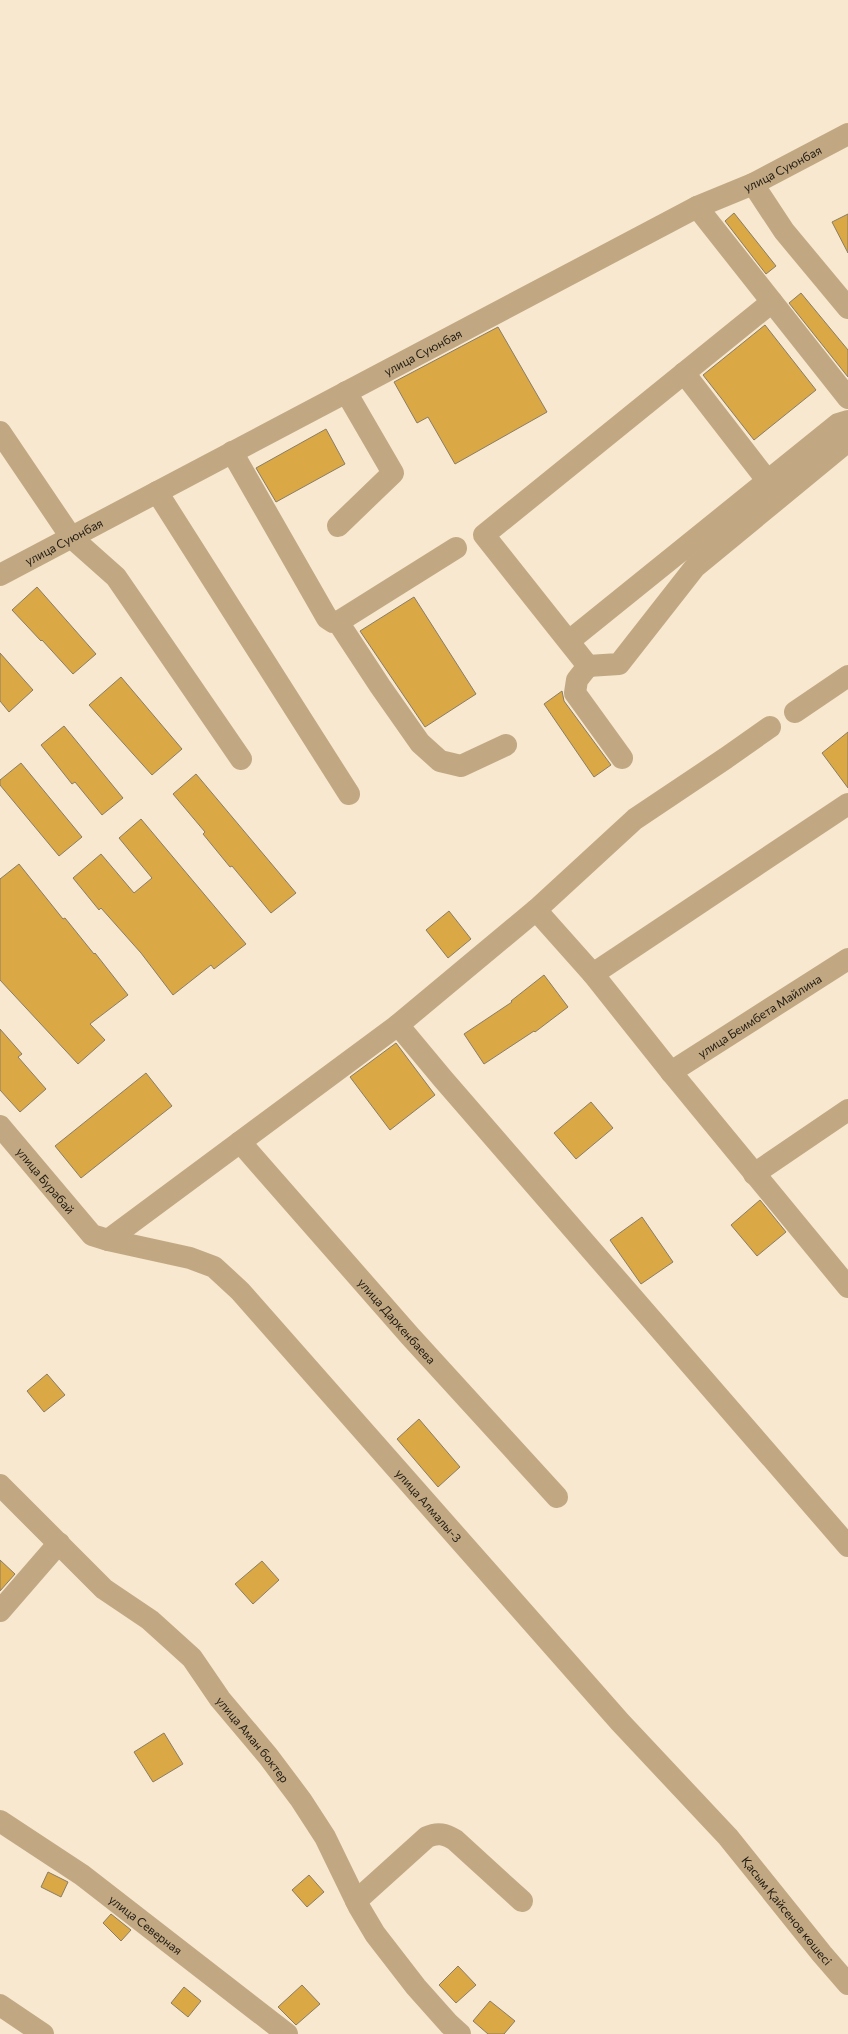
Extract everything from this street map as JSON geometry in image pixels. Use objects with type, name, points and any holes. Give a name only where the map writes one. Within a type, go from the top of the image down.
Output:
[{"type":"street","name":"улица Суюнбая","points":[[0,576],[697,207],[752,184],[848,134]]},
{"type":"street","points":[[752,184],[784,231],[848,308]]},
{"type":"street","points":[[697,207],[848,398]]},
{"type":"street","points":[[588,666],[484,534],[772,302]]},
{"type":"street","points":[[684,373],[774,489]]},
{"type":"street","points":[[338,526],[393,473],[346,392]]},
{"type":"street","points":[[588,666],[619,664],[695,567],[838,424],[848,421]]},
{"type":"street","points":[[0,432],[71,537],[116,577],[241,759]]},
{"type":"street","points":[[569,641],[774,489],[848,441]]},
{"type":"street","points":[[232,452],[327,618],[333,622],[338,622],[456,548]]},
{"type":"street","points":[[157,492],[349,794]]},
{"type":"street","points":[[338,622],[420,743],[440,761],[461,766],[506,745]]},
{"type":"street","points":[[588,666],[578,680],[575,693],[622,758]]},
{"type":"street","points":[[794,712],[848,676]]},
{"type":"street","points":[[100,1238],[240,1142],[398,1025],[536,910],[635,819],[770,727]]},
{"type":"street","points":[[593,974],[848,804]]},
{"type":"street","points":[[536,910],[593,974],[754,1174],[840,1263],[848,1287]]},
{"type":"street","name":"улица Беимбета Майлина","points":[[671,1072],[848,959]]},
{"type":"street","points":[[398,1025],[848,1546]]},
{"type":"street","points":[[754,1174],[848,1110]]},
{"type":"street","name":"улица Бурабай","points":[[1,1130],[100,1238]]},
{"type":"street","name":"улица Даркенбаева","points":[[240,1142],[410,1336],[557,1497]]},
{"type":"street","name":"улица Алмалы-3","points":[[100,1238],[190,1258],[214,1267],[227,1279],[620,1722],[728,1837]]},
{"type":"street","name":"улица Аман боктер","points":[[0,1485],[104,1589],[150,1620],[192,1658],[220,1699],[268,1756],[301,1800],[325,1837],[356,1901],[375,1934],[416,1987],[460,2034]]},
{"type":"street","points":[[1,1615],[59,1543]]},
{"type":"street","name":"улица Северная","points":[[0,1821],[82,1875],[287,2034]]},
{"type":"street","points":[[356,1901],[427,1836],[436,1833],[447,1835],[455,1840],[522,1901]]},
{"type":"street","name":"Қасым Қайсенов көшесі","points":[[728,1837],[848,1984]]},
{"type":"street","points":[[0,2005],[43,2034]]},
{"type":"building","points":[[734,213],[776,266],[766,274],[725,221]]},
{"type":"building","points":[[848,214],[848,253],[832,222]]},
{"type":"building","points":[[801,293],[848,350],[848,377],[789,303]]},
{"type":"building","points":[[765,325],[816,390],[754,440],[703,375]]},
{"type":"building","points":[[498,327],[547,412],[455,464],[428,417],[417,423],[394,382]]},
{"type":"building","points":[[326,429],[345,464],[276,502],[256,468]]},
{"type":"building","points":[[37,587],[96,654],[73,674],[12,610]]},
{"type":"building","points":[[414,597],[476,694],[425,727],[360,631]]},
{"type":"building","points":[[0,653],[33,690],[9,712],[0,701]]},
{"type":"building","points":[[121,677],[182,749],[152,775],[89,705]]},
{"type":"building","points":[[562,691],[564,701],[611,765],[594,777],[544,704]]},
{"type":"building","points":[[64,726],[123,798],[102,815],[75,782],[72,784],[41,745]]},
{"type":"building","points":[[848,732],[848,788],[822,753]]},
{"type":"building","points":[[21,763],[82,837],[59,856],[0,785],[0,780]]},
{"type":"building","points":[[196,774],[296,893],[271,913],[232,866],[230,867],[203,834],[205,832],[173,794]]},
{"type":"building","points":[[141,819],[246,944],[214,969],[211,965],[173,995],[141,953],[101,908],[99,910],[73,878],[101,854],[134,893],[152,878],[119,838]]},
{"type":"building","points":[[19,864],[128,995],[90,1024],[105,1040],[78,1064],[0,980],[0,879]]},
{"type":"building","points":[[449,911],[471,939],[448,958],[426,930]]},
{"type":"building","points":[[544,975],[568,1007],[535,1032],[484,1064],[464,1034],[512,1002]]},
{"type":"building","points":[[0,1029],[22,1054],[18,1057],[46,1089],[20,1112],[0,1090]]},
{"type":"building","points":[[396,1043],[435,1095],[390,1130],[350,1077]]},
{"type":"building","points":[[146,1073],[172,1106],[81,1178],[55,1146]]},
{"type":"building","points":[[591,1102],[613,1128],[576,1159],[554,1133]]},
{"type":"building","points":[[760,1200],[786,1232],[757,1256],[731,1225]]},
{"type":"building","points":[[642,1217],[673,1262],[641,1284],[610,1240]]},
{"type":"building","points":[[47,1374],[65,1395],[44,1412],[27,1391]]},
{"type":"building","points":[[419,1419],[460,1467],[438,1487],[397,1439]]},
{"type":"building","points":[[0,1560],[15,1574],[0,1591]]},
{"type":"building","points":[[262,1561],[279,1580],[253,1604],[235,1584]]},
{"type":"building","points":[[164,1733],[183,1764],[153,1782],[134,1752]]},
{"type":"building","points":[[48,1872],[68,1882],[61,1897],[41,1887]]},
{"type":"building","points":[[309,1875],[324,1892],[307,1907],[292,1890]]},
{"type":"building","points":[[111,1914],[131,1930],[121,1941],[103,1923]]},
{"type":"building","points":[[458,1966],[476,1985],[456,2003],[439,1985]]},
{"type":"building","points":[[302,1985],[320,2004],[296,2025],[278,2007]]},
{"type":"building","points":[[184,1987],[201,2001],[188,2017],[171,2003]]},
{"type":"building","points":[[490,2001],[515,2021],[504,2034],[488,2034],[473,2021]]}]
